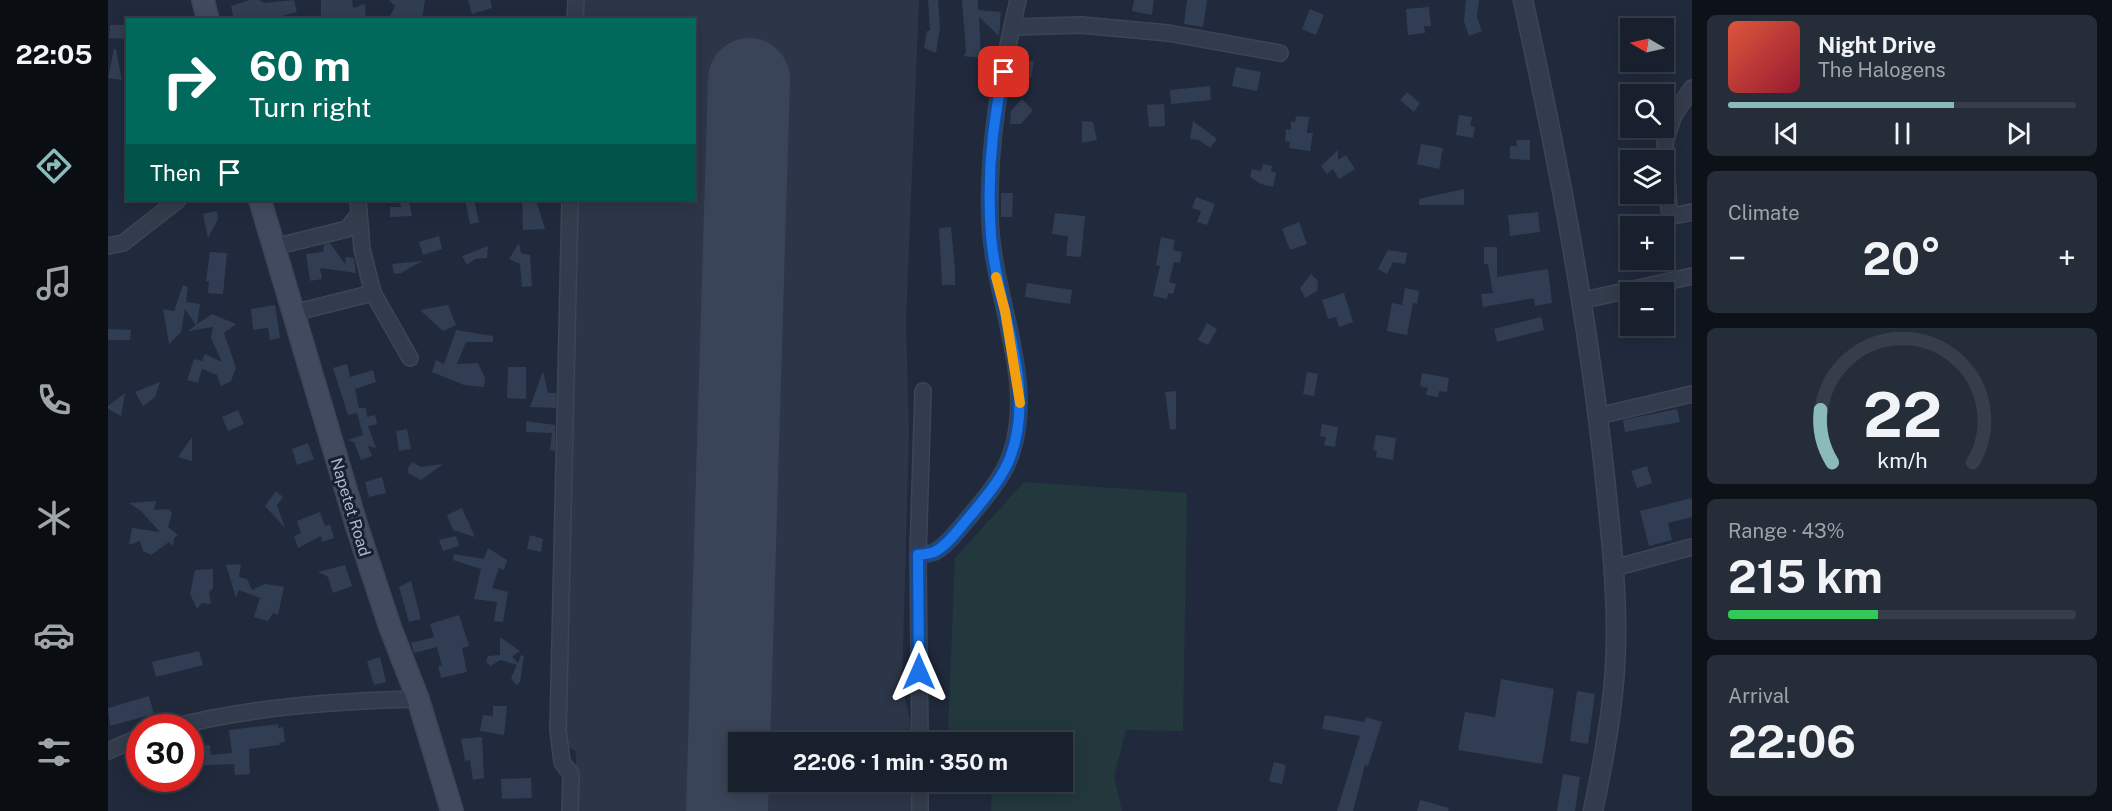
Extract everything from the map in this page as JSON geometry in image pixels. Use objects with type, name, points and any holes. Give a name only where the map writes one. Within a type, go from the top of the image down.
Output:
[{"type":"main road","points":[[202,0],[207,18]]},
{"type":"main road","name":"Napetet Road","points":[[260,201],[357,527],[390,627],[418,699],[452,811]]},
{"type":"street","points":[[575,18],[576,0]]},
{"type":"street","points":[[918,555],[936,552],[981,503],[1011,456],[1016,438],[1020,397],[1005,311],[994,267],[990,218],[991,141],[1018,0]]},
{"type":"street","points":[[1523,0],[1545,101],[1580,301],[1598,416],[1614,568],[1614,677],[1611,721],[1593,811]]},
{"type":"street","points":[[1012,27],[1081,24],[1168,33],[1280,53]]},
{"type":"street","points":[[1692,88],[1674,115],[1665,142],[1669,209],[1674,216],[1692,212]]},
{"type":"street","points":[[108,246],[123,243],[177,201]]},
{"type":"street","points":[[358,201],[358,215],[373,293],[410,358]]},
{"type":"street","points":[[570,201],[558,730],[562,762],[571,774],[570,811]]},
{"type":"street","points":[[274,247],[347,229],[358,215]]},
{"type":"street","points":[[1580,301],[1692,276]]},
{"type":"street","points":[[293,313],[373,293]]},
{"type":"street","points":[[920,732],[918,555],[922,391]]},
{"type":"street","points":[[1598,416],[1692,394]]},
{"type":"street","points":[[1614,568],[1692,547]]},
{"type":"street","points":[[204,720],[312,705],[418,699]]},
{"type":"street","points":[[108,751],[126,743]]},
{"type":"street","points":[[920,792],[920,811]]},
{"type":"shaded area","points":[[581,0],[919,0],[906,320],[909,433],[902,685],[913,732],[728,732],[728,792],[916,792],[915,811],[576,811],[576,752],[563,742],[576,201],[696,201],[696,18],[580,18]]},
{"type":"green space","points":[[1024,482],[1187,493],[1183,731],[1126,730],[1114,776],[1122,811],[991,811],[992,792],[1073,792],[1073,732],[948,732],[955,558]]},
{"type":"building","points":[[249,0],[259,0],[264,3],[294,0],[297,12],[274,18],[234,18],[231,6]]},
{"type":"building","points":[[321,0],[352,0],[353,8],[365,4],[366,18],[321,18]]},
{"type":"building","points":[[389,0],[425,0],[422,18],[390,16],[395,6]]},
{"type":"building","points":[[468,0],[490,0],[492,8],[472,14]]},
{"type":"building","points":[[928,0],[938,0],[940,28],[936,53],[924,48],[927,31],[930,31]]},
{"type":"building","points":[[962,0],[978,0],[978,10],[1001,12],[999,36],[979,17],[981,58],[963,56],[966,53]]},
{"type":"building","points":[[1134,0],[1154,0],[1152,15],[1132,11]]},
{"type":"building","points":[[1187,0],[1207,0],[1203,27],[1184,24]]},
{"type":"building","points":[[1466,0],[1479,0],[1477,17],[1482,31],[1469,36],[1464,21]]},
{"type":"building","points":[[1429,7],[1431,26],[1424,26],[1425,33],[1408,35],[1406,9]]},
{"type":"building","points":[[1310,9],[1324,15],[1316,35],[1302,29]]},
{"type":"building","points":[[110,25],[126,25],[126,39],[109,38]]},
{"type":"building","points":[[114,49],[116,49],[122,80],[108,78]]},
{"type":"building","points":[[1020,60],[1034,61],[1031,78],[1018,76]]},
{"type":"building","points":[[1236,67],[1261,72],[1257,91],[1232,86]]},
{"type":"building","points":[[1210,86],[1211,100],[1171,104],[1170,90]]},
{"type":"building","points":[[1407,92],[1420,103],[1414,112],[1400,100]]},
{"type":"building","points":[[1022,99],[1033,110],[1021,124],[1010,124],[1011,111]]},
{"type":"building","points":[[1164,104],[1165,126],[1149,127],[1147,105]]},
{"type":"building","points":[[1459,115],[1472,117],[1470,126],[1475,127],[1473,138],[1456,135]]},
{"type":"building","points":[[1296,116],[1309,117],[1307,133],[1313,133],[1310,151],[1289,148],[1290,142],[1285,141],[1286,129],[1291,130],[1291,121],[1295,122]]},
{"type":"building","points":[[1082,121],[1093,122],[1097,140],[1082,143]]},
{"type":"building","points":[[1193,121],[1217,139],[1210,148],[1199,140],[1190,139]]},
{"type":"building","points":[[1516,140],[1530,140],[1530,160],[1510,159],[1510,146],[1517,146]]},
{"type":"building","points":[[1421,144],[1443,148],[1439,169],[1417,164]]},
{"type":"building","points":[[1338,150],[1338,160],[1346,155],[1355,169],[1339,179],[1333,169],[1327,174],[1321,166]]},
{"type":"building","points":[[1263,164],[1272,166],[1271,171],[1276,173],[1273,187],[1261,184],[1250,177],[1252,169],[1261,171]]},
{"type":"building","points":[[1464,189],[1464,205],[1419,205],[1419,199]]},
{"type":"building","points":[[1001,193],[1013,193],[1012,217],[1001,217]]},
{"type":"building","points":[[1196,197],[1215,204],[1207,225],[1197,222],[1201,211],[1192,208]]},
{"type":"building","points":[[400,201],[409,201],[412,216],[390,217],[390,207],[401,207]]},
{"type":"building","points":[[465,201],[474,201],[479,222],[470,224]]},
{"type":"building","points":[[522,201],[536,201],[545,229],[523,230]]},
{"type":"building","points":[[217,211],[218,219],[208,238],[203,214]]},
{"type":"building","points":[[1538,212],[1540,232],[1510,236],[1508,215]]},
{"type":"building","points":[[1055,213],[1085,216],[1081,257],[1066,256],[1068,236],[1052,234]]},
{"type":"building","points":[[1299,222],[1307,244],[1290,250],[1282,229]]},
{"type":"building","points":[[951,227],[955,285],[942,285],[939,228]]},
{"type":"building","points":[[439,236],[442,249],[423,255],[419,242]]},
{"type":"building","points":[[1161,237],[1175,240],[1173,250],[1182,252],[1180,263],[1174,262],[1169,282],[1176,284],[1173,294],[1168,293],[1167,299],[1153,296],[1160,266],[1156,265]]},
{"type":"building","points":[[330,243],[345,264],[346,257],[354,258],[356,273],[320,268],[322,279],[310,281],[306,254],[323,252],[324,245]]},
{"type":"building","points":[[519,243],[521,253],[530,255],[532,286],[522,287],[520,264],[509,259]]},
{"type":"building","points":[[488,246],[487,258],[475,259],[467,265],[462,256]]},
{"type":"building","points":[[1484,247],[1497,247],[1497,277],[1548,269],[1552,303],[1535,306],[1534,298],[1483,307],[1481,294],[1493,293],[1488,264],[1484,264]]},
{"type":"building","points":[[1388,250],[1407,253],[1405,264],[1393,262],[1387,274],[1378,269]]},
{"type":"building","points":[[210,252],[227,253],[223,294],[208,293],[209,281],[206,281]]},
{"type":"building","points":[[422,261],[401,273],[394,274],[392,264]]},
{"type":"building","points":[[1311,274],[1318,281],[1317,291],[1305,298],[1300,288]]},
{"type":"building","points":[[1027,283],[1072,290],[1070,304],[1025,297]]},
{"type":"building","points":[[183,285],[188,287],[186,302],[200,304],[197,324],[212,314],[236,324],[224,333],[236,368],[231,381],[221,386],[217,375],[202,369],[198,383],[187,380],[194,359],[202,361],[205,354],[222,362],[211,338],[213,327],[188,331],[196,325],[185,309],[181,332],[169,344],[163,309],[174,311]]},
{"type":"building","points":[[1405,288],[1419,291],[1417,304],[1413,303],[1407,335],[1387,331],[1392,303],[1402,305]]},
{"type":"building","points":[[1344,293],[1353,322],[1339,327],[1336,317],[1328,319],[1322,300]]},
{"type":"building","points":[[275,305],[280,338],[270,340],[268,328],[253,330],[251,309]]},
{"type":"building","points":[[448,305],[456,325],[443,331],[420,310]]},
{"type":"building","points":[[1541,317],[1544,330],[1497,342],[1494,329]]},
{"type":"building","points":[[1207,323],[1217,329],[1208,345],[1198,340]]},
{"type":"building","points":[[108,329],[131,330],[130,340],[108,340]]},
{"type":"building","points":[[456,330],[493,336],[493,342],[466,342],[457,364],[478,363],[485,378],[484,387],[464,385],[432,372],[436,360],[444,364]]},
{"type":"building","points":[[347,364],[350,377],[373,370],[376,382],[355,389],[359,408],[366,408],[367,417],[375,415],[377,424],[368,426],[376,448],[368,446],[372,456],[361,460],[354,442],[348,440],[363,435],[357,413],[348,415],[333,368]]},
{"type":"building","points":[[508,367],[526,367],[526,399],[507,398]]},
{"type":"building","points":[[543,371],[548,393],[556,393],[556,408],[530,407]]},
{"type":"building","points":[[1307,372],[1318,374],[1314,396],[1303,394]]},
{"type":"building","points":[[1422,373],[1449,378],[1447,392],[1439,391],[1438,397],[1426,395],[1428,388],[1420,386]]},
{"type":"building","points":[[160,382],[155,397],[143,406],[135,392]]},
{"type":"building","points":[[1176,391],[1176,429],[1170,430],[1165,392]]},
{"type":"building","points":[[125,393],[121,416],[108,409],[108,406]]},
{"type":"building","points":[[1677,409],[1680,422],[1625,432],[1623,420]]},
{"type":"building","points":[[238,410],[244,424],[228,431],[222,417]]},
{"type":"building","points":[[526,421],[555,425],[555,451],[550,450],[552,433],[526,432]]},
{"type":"building","points":[[1322,424],[1338,427],[1335,447],[1324,445],[1326,437],[1320,436]]},
{"type":"building","points":[[407,429],[411,449],[399,451],[396,431]]},
{"type":"building","points":[[1376,435],[1396,438],[1393,460],[1376,457],[1377,451],[1373,450]]},
{"type":"building","points":[[192,437],[192,461],[178,457]]},
{"type":"building","points":[[308,443],[314,459],[297,465],[292,449]]},
{"type":"building","points":[[412,462],[421,467],[443,464],[421,480],[408,473]]},
{"type":"building","points":[[1647,466],[1652,483],[1637,488],[1631,471]]},
{"type":"building","points":[[382,477],[386,493],[369,497],[365,482]]},
{"type":"building","points":[[276,491],[283,497],[277,505],[285,528],[265,506]]},
{"type":"building","points":[[1692,498],[1692,517],[1668,523],[1672,540],[1649,546],[1640,511]]},
{"type":"building","points":[[156,501],[154,510],[168,509],[172,513],[168,527],[178,535],[174,538],[173,546],[169,542],[151,555],[143,551],[140,541],[129,545],[132,528],[160,532],[141,511],[129,503]]},
{"type":"building","points":[[462,508],[475,537],[453,530],[447,515]]},
{"type":"building","points":[[320,512],[325,526],[330,524],[334,538],[322,542],[321,536],[298,548],[294,536],[301,533],[297,521]]},
{"type":"building","points":[[530,535],[543,539],[541,552],[527,549]]},
{"type":"building","points":[[456,536],[459,546],[443,551],[439,540]]},
{"type":"building","points":[[488,548],[507,560],[504,570],[499,568],[492,588],[508,592],[503,622],[494,621],[497,602],[474,599],[481,569],[453,560],[454,554],[484,559]]},
{"type":"building","points":[[241,564],[239,577],[247,579],[252,590],[265,584],[284,587],[278,615],[273,613],[268,621],[254,617],[260,598],[239,590],[236,598],[226,565]]},
{"type":"building","points":[[345,565],[352,586],[333,593],[328,577],[318,572]]},
{"type":"building","points":[[213,569],[213,588],[209,592],[211,604],[202,603],[197,609],[190,594],[195,570]]},
{"type":"building","points":[[411,581],[421,619],[409,622],[399,587]]},
{"type":"building","points":[[459,615],[469,646],[462,648],[467,672],[441,678],[438,666],[442,666],[437,647],[414,653],[411,643],[434,637],[430,624]]},
{"type":"building","points":[[500,637],[520,651],[512,657],[518,663],[521,655],[524,656],[520,682],[516,685],[511,678],[517,665],[500,660],[491,666],[486,662],[488,656],[500,655]]},
{"type":"building","points":[[199,651],[203,665],[156,677],[152,662]]},
{"type":"building","points":[[380,657],[386,682],[374,685],[367,661]]},
{"type":"building","points":[[1501,679],[1554,689],[1542,764],[1458,750],[1465,712],[1495,717]]},
{"type":"building","points":[[1577,691],[1595,694],[1588,744],[1570,741]]},
{"type":"building","points":[[149,696],[154,714],[126,714],[126,722],[110,726],[108,708]]},
{"type":"building","points":[[493,706],[507,706],[504,735],[480,731],[483,715],[493,716]]},
{"type":"building","points":[[1325,715],[1364,722],[1366,717],[1382,722],[1368,766],[1365,765],[1353,811],[1337,811],[1360,736],[1322,729]]},
{"type":"building","points":[[278,724],[278,728],[283,727],[285,742],[279,743],[280,745],[249,749],[250,774],[235,775],[234,764],[204,765],[204,745],[210,745],[211,755],[232,753],[229,730]]},
{"type":"building","points":[[482,737],[484,778],[473,780],[470,760],[465,761],[461,739]]},
{"type":"building","points":[[1274,762],[1286,765],[1282,784],[1269,781]]},
{"type":"building","points":[[1563,774],[1580,777],[1575,811],[1557,811]]},
{"type":"building","points":[[531,778],[532,798],[502,799],[501,779]]},
{"type":"building","points":[[1420,800],[1449,808],[1448,811],[1417,811]]},
{"type":"runway","points":[[727,811],[749,79]]},
{"type":"slow traffic","points":[[996,277],[1005,311],[1020,403]]},
{"type":"route","points":[[919,672],[918,555],[936,552],[981,503],[1011,456],[1018,425],[1020,397],[1005,311],[994,267],[990,218],[991,141],[994,115],[1004,72]]}]
